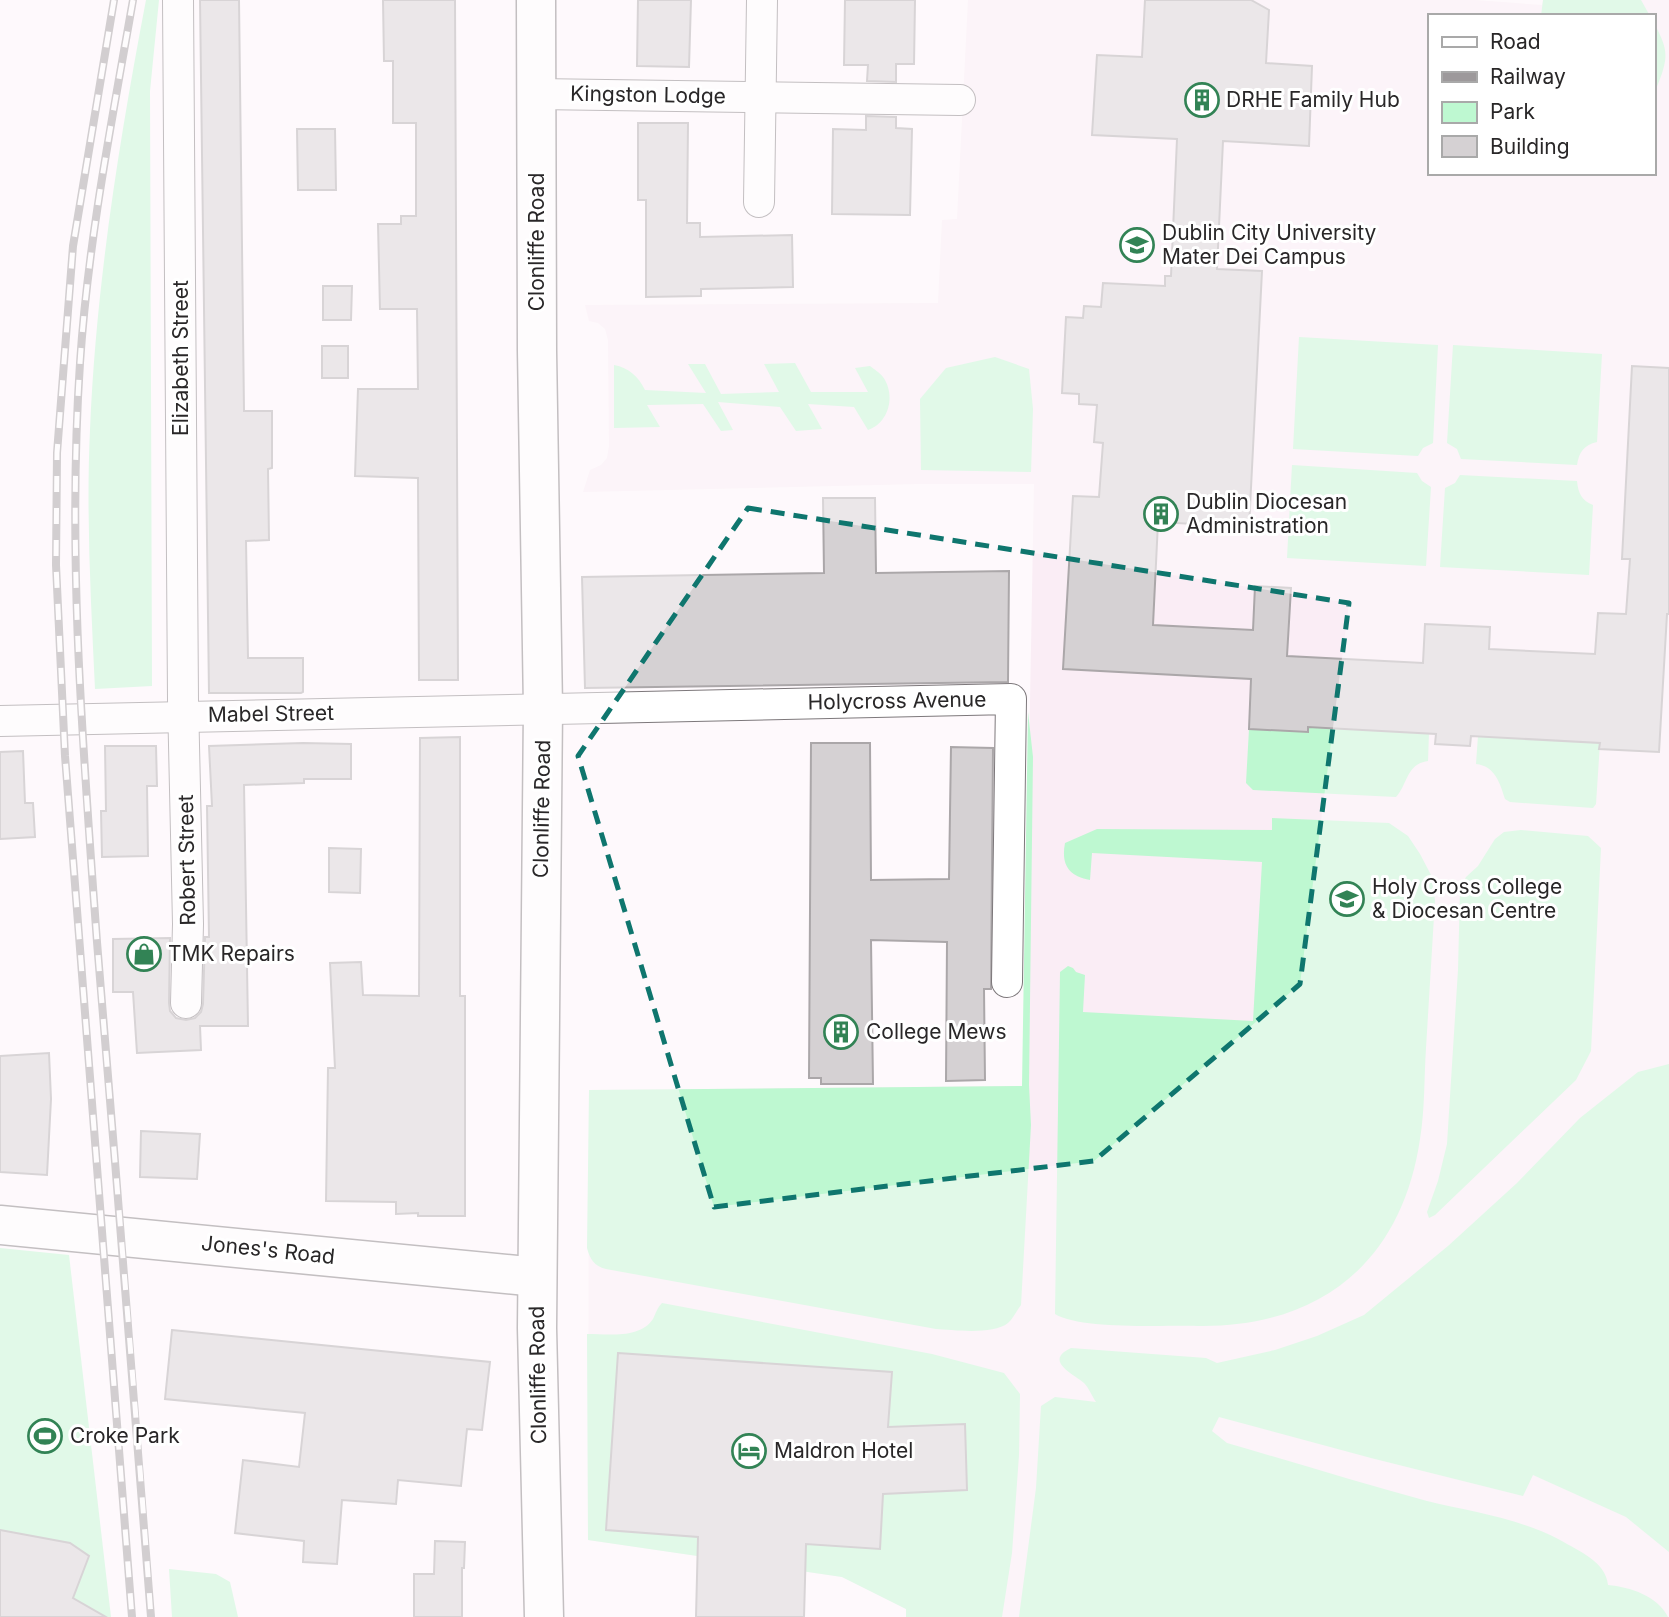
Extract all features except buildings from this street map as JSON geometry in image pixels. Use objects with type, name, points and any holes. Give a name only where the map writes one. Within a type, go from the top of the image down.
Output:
[{"type":"main road","name":"Clonliffe Road","points":[[536,0],[543,708],[537,1277],[544,1617]]},
{"type":"main road","name":"Jones's Road","points":[[0,1225],[537,1277]]},
{"type":"street","name":"Elizabeth Street","points":[[178,0],[184,717]]},
{"type":"street","points":[[759,202],[762,0]]},
{"type":"street","name":"Kingston Lodge","points":[[536,94],[960,100]]},
{"type":"street","name":"Holycross Avenue","points":[[543,708],[1011,699],[1007,982]]},
{"type":"street","name":"Mabel Street","points":[[0,721],[543,708]]},
{"type":"street","name":"Robert Street","points":[[184,717],[188,924],[186,1003]]},
{"type":"highlighted area","points":[[748,508],[1349,603],[1300,984],[1094,1161],[714,1207],[578,756]]},
{"type":"shaded area","name":"Holy Cross College & Diocesan Centre","points":[[968,0],[1475,0],[1542,5],[1543,0],[1669,0],[1669,1617],[906,1617],[906,1609],[842,1577],[588,1540],[589,1090],[1023,1086],[1034,484],[583,492],[590,470],[601,465],[607,458],[609,446],[608,340],[605,329],[598,323],[589,321],[585,305],[938,303],[942,220],[957,219]]},
{"type":"green space","points":[[146,0],[159,0],[150,91],[152,686],[95,689],[89,495],[93,376],[110,214]]},
{"type":"green space","points":[[1543,0],[1641,0],[1649,14],[1541,14]]},
{"type":"green space","points":[[1655,25],[1665,54],[1655,89]]},
{"type":"green space","points":[[1299,337],[1438,345],[1433,443],[1423,448],[1418,456],[1293,449]]},
{"type":"green space","points":[[1453,345],[1602,354],[1597,442],[1583,450],[1577,465],[1461,459],[1457,449],[1447,443]]},
{"type":"green space","points":[[995,357],[1029,369],[1033,409],[1031,472],[921,470],[920,399],[946,368]]},
{"type":"green space","points":[[795,363],[811,392],[868,392],[855,368],[870,366],[887,384],[890,400],[885,415],[868,430],[854,407],[808,404],[822,429],[796,431],[780,407],[718,402],[733,430],[721,431],[703,404],[647,405],[660,427],[614,428],[614,365],[632,373],[645,390],[706,393],[688,364],[705,364],[721,394],[779,392],[764,364]]},
{"type":"green space","points":[[1292,465],[1417,473],[1422,481],[1431,487],[1426,566],[1287,558]]},
{"type":"green space","points":[[1460,475],[1577,481],[1581,496],[1593,505],[1589,575],[1440,567],[1445,488],[1455,483]]},
{"type":"green space","points":[[1028,712],[1033,757],[1029,1085],[1031,1125],[1021,1305],[1012,1319],[993,1329],[936,1329],[606,1269],[596,1264],[587,1248],[589,1090],[1022,1086]]},
{"type":"green space","points":[[1308,727],[1429,733],[1428,761],[1411,770],[1396,797],[1253,790],[1246,783],[1249,729],[1307,732]]},
{"type":"green space","points":[[1478,736],[1600,743],[1596,804],[1593,808],[1510,802],[1505,799],[1499,781],[1492,772],[1476,764]]},
{"type":"green space","points":[[1272,818],[1389,823],[1408,836],[1431,875],[1435,900],[1422,1128],[1410,1182],[1395,1220],[1374,1253],[1348,1279],[1317,1300],[1281,1315],[1241,1324],[1144,1326],[1102,1325],[1067,1319],[1055,1314],[1060,972],[1068,966],[1085,975],[1083,1012],[1253,1021],[1262,862],[1092,853],[1090,880],[1076,875],[1068,868],[1064,857],[1065,843],[1097,829],[1272,830]]},
{"type":"green space","points":[[1521,830],[1588,836],[1601,848],[1591,1051],[1576,1080],[1429,1218],[1427,1212],[1447,1144],[1460,890],[1466,877],[1478,866],[1495,839],[1504,832]]},
{"type":"green space","points":[[1669,1064],[1669,1552],[1626,1517],[1533,1475],[1523,1496],[1219,1417],[1212,1431],[1227,1443],[1544,1532],[1590,1558],[1602,1570],[1608,1585],[1625,1588],[1650,1598],[1658,1603],[1668,1617],[1019,1617],[1036,1488],[1041,1406],[1055,1397],[1096,1402],[1084,1383],[1063,1367],[1060,1358],[1063,1353],[1071,1348],[1206,1358],[1217,1363],[1275,1350],[1317,1336],[1364,1315],[1448,1246],[1517,1183],[1580,1118],[1638,1072]]},
{"type":"green space","name":"Croke Park","points":[[0,1248],[69,1255],[111,1617],[0,1617]]},
{"type":"green space","points":[[662,1303],[932,1354],[1004,1373],[1020,1394],[1012,1553],[1002,1617],[906,1617],[906,1609],[842,1577],[588,1540],[587,1334],[614,1335],[640,1330],[653,1319]]},
{"type":"green space","points":[[169,1569],[216,1574],[230,1582],[238,1617],[172,1617]]},
{"type":"railway","points":[[114,0],[73,246],[57,453],[56,565],[65,756],[132,1617]]},
{"type":"railway","points":[[133,0],[89,272],[80,363],[75,508],[82,725],[151,1617]]},
{"type":"place","name":"DRHE Family Hub","points":[[1202,100]]},
{"type":"place","name":"Dublin City University Mater Dei Campus","points":[[1137,245]]},
{"type":"place","name":"Dublin Diocesan Administration","points":[[1161,514]]},
{"type":"place","name":"Holy Cross College & Diocesan Centre","points":[[1347,899]]},
{"type":"place","name":"TMK Repairs","points":[[144,954]]},
{"type":"place","name":"College Mews","points":[[841,1032]]},
{"type":"place","name":"Croke Park","points":[[45,1436]]},
{"type":"place","name":"Maldron Hotel","points":[[749,1451]]}]
